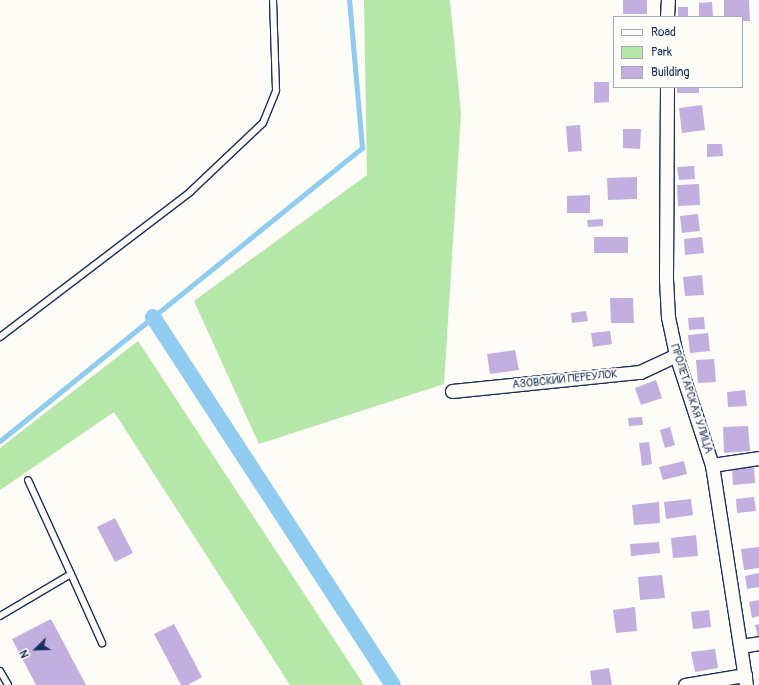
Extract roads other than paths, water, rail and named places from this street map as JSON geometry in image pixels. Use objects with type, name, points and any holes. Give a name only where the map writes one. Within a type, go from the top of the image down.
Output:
[{"type":"street","points":[[667,16],[668,0]]},
{"type":"street","name":"ПРОЛЕТАРСКАЯ УЛИЦА","points":[[667,88],[666,279],[668,317],[676,355],[712,465],[746,680]]},
{"type":"street","name":"АЗОВСКИЙ ПЕРЕУЛОК","points":[[452,391],[640,372],[676,355]]},
{"type":"street","points":[[712,465],[759,458]]},
{"type":"street","points":[[741,646],[759,643]]},
{"type":"street","points":[[685,685],[746,680]]},
{"type":"lane","points":[[0,337],[190,192],[263,123],[276,90],[273,0]]},
{"type":"lane","points":[[28,480],[102,643]]},
{"type":"lane","points":[[0,616],[71,574]]},
{"type":"lane","points":[[0,671],[8,685]]},
{"type":"waterway","points":[[0,441],[362,148],[349,0]]},
{"type":"waterway","points":[[153,317],[393,685]]}]
